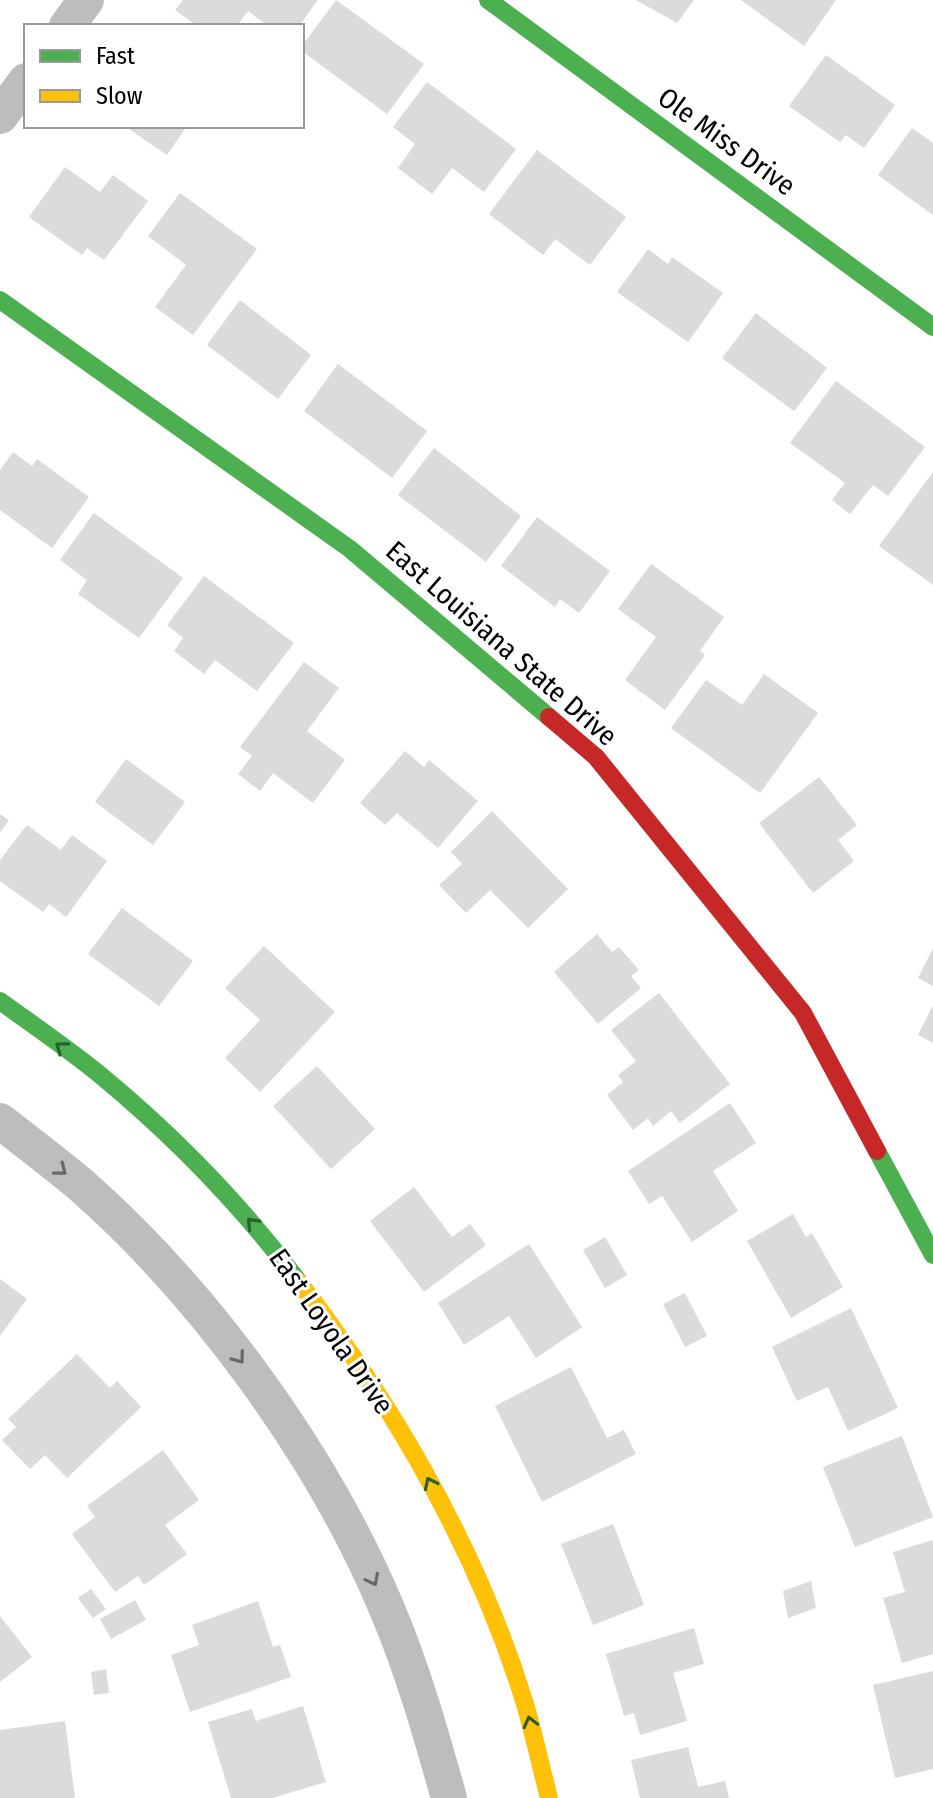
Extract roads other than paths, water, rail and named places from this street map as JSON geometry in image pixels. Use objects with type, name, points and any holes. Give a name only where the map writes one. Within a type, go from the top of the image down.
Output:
[{"type":"street","points":[[68,24],[86,0]]},
{"type":"street","name":"Ole Miss Drive","points":[[488,0],[933,327]]},
{"type":"street","points":[[0,116],[24,84]]},
{"type":"street","name":"East Louisiana State Drive","points":[[0,300],[350,549],[596,757],[803,1013],[933,1255]]},
{"type":"street","name":"East Loyola Drive","points":[[0,1001],[110,1083],[191,1157],[262,1234],[354,1351],[419,1460],[477,1577],[525,1702],[549,1798]]},
{"type":"street","points":[[0,1121],[81,1185],[150,1252],[217,1328],[271,1402],[335,1504],[386,1606],[423,1705],[449,1798]]}]
